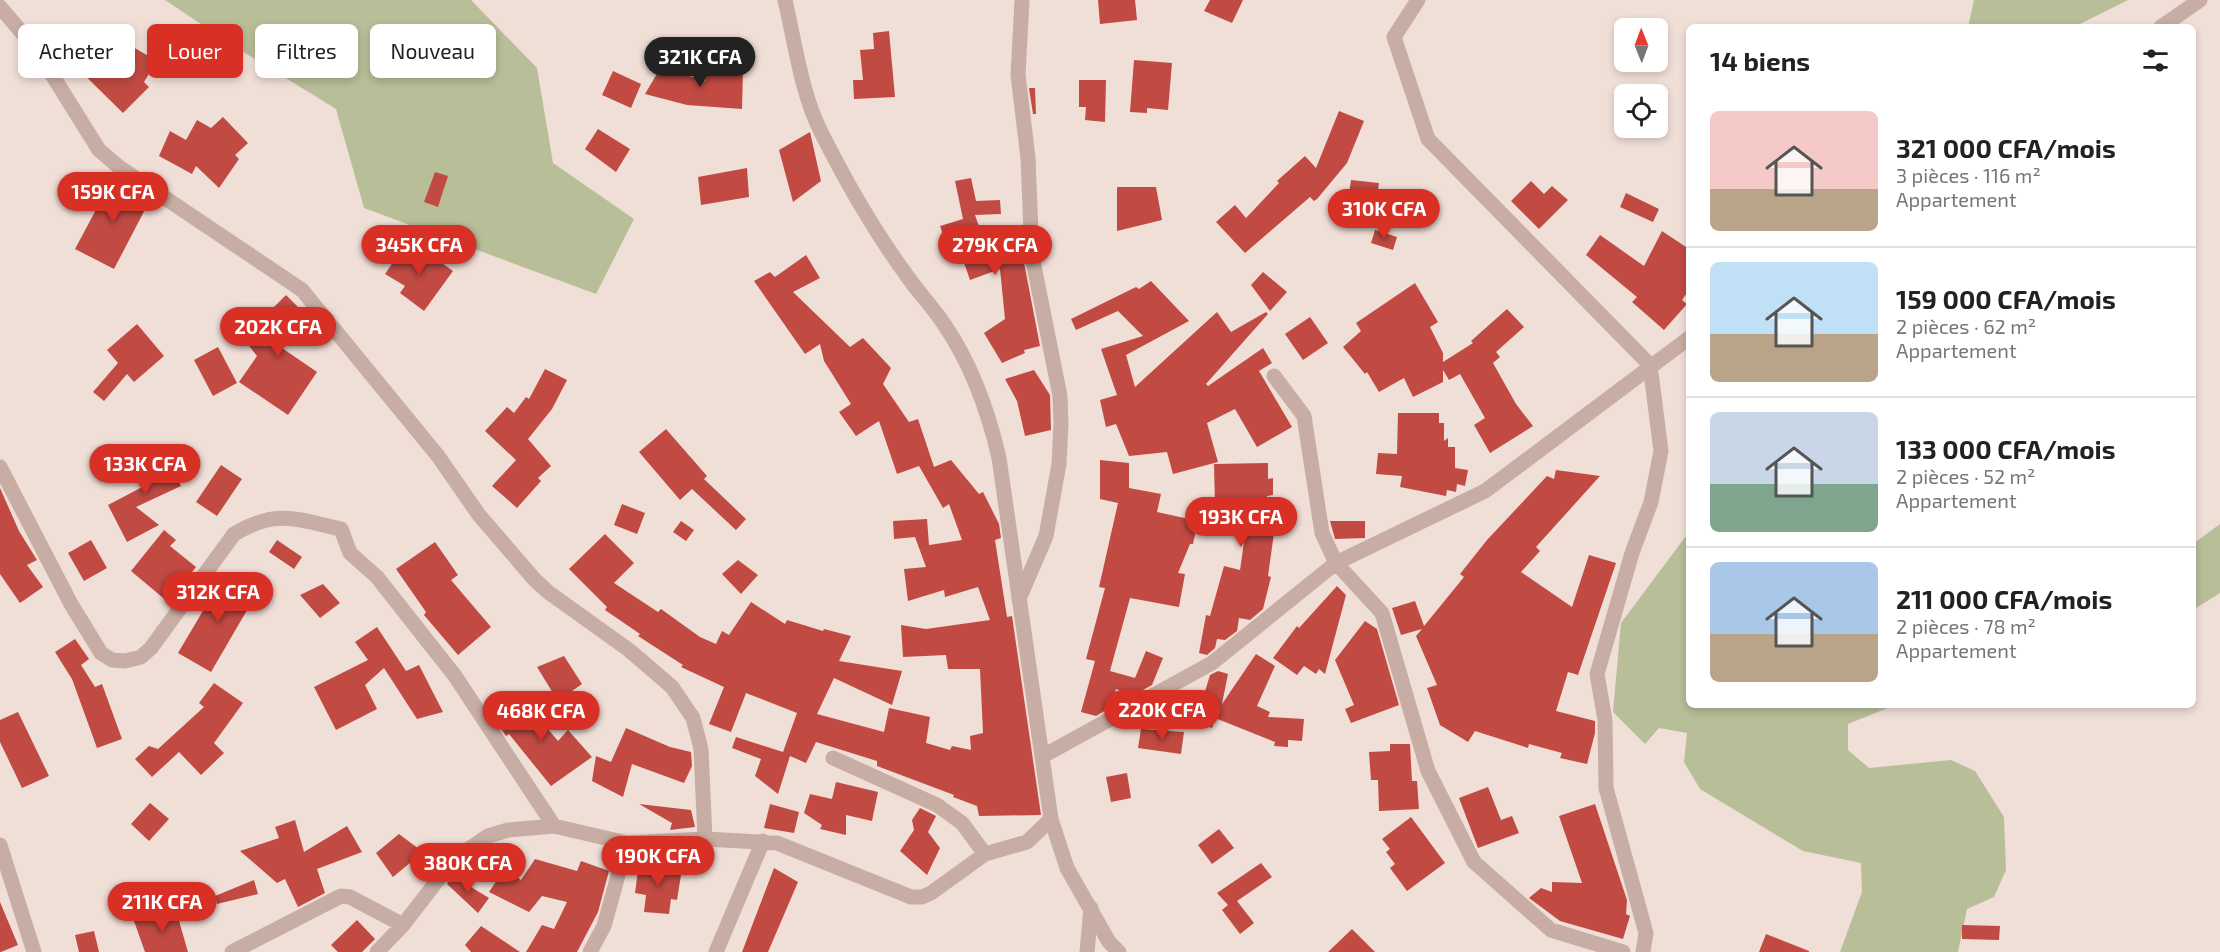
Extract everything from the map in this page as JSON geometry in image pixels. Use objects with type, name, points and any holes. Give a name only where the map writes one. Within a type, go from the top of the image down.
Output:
[{"type":"street","points":[[785,0],[812,110],[820,131],[858,199],[905,273],[943,322],[975,381],[990,418],[999,458],[1051,819],[1067,868],[1109,942],[1119,952]]},
{"type":"street","points":[[1019,599],[1046,536],[1059,464],[1061,424],[1060,396],[1032,256],[1028,158],[1018,75],[1022,0]]},
{"type":"street","points":[[1418,0],[1394,37],[1428,139],[1650,365],[1661,451],[1651,502],[1632,553],[1597,674],[1605,720],[1606,788],[1646,933],[1643,952]]},
{"type":"street","points":[[2166,24],[2200,0]]},
{"type":"street","points":[[0,7],[36,49],[99,150],[118,167],[302,290],[438,456],[479,515],[534,579],[548,592],[629,650],[672,687],[693,718],[701,749],[705,838]]},
{"type":"street","points":[[1042,756],[1212,663],[1336,563],[1485,491],[1686,340]]},
{"type":"street","points":[[1274,376],[1304,416],[1322,532],[1336,563],[1382,613],[1428,771],[1474,862],[1551,930],[1623,952]]},
{"type":"street","points":[[0,467],[76,613],[101,653],[112,660],[125,661],[141,657],[151,648],[234,534],[269,518],[294,519],[341,529],[350,553],[377,577],[455,676],[554,826]]},
{"type":"street","points":[[833,758],[937,805],[962,823],[985,854]]},
{"type":"street","points":[[377,952],[403,925],[454,859],[467,848],[488,836],[508,830],[554,826],[627,843],[705,838],[763,840],[777,843],[911,897],[922,897],[932,893],[985,854],[1026,842],[1051,819]]},
{"type":"street","points":[[716,952],[763,840]]},
{"type":"street","points":[[590,952],[604,926],[627,843]]},
{"type":"street","points":[[0,845],[34,952]]},
{"type":"street","points":[[232,952],[342,896],[350,897],[403,925]]},
{"type":"street","points":[[1087,952],[1091,908]]},
{"type":"green space","points":[[165,0],[471,0],[494,24],[370,24],[370,78],[496,78],[496,26],[537,68],[553,163],[634,219],[596,294],[364,208],[336,109],[286,78],[358,78],[358,24],[255,24],[255,59],[243,52],[243,24],[201,24]]},
{"type":"green space","points":[[1974,0],[2128,0],[2080,24],[1969,24]]},
{"type":"green space","points":[[2220,524],[2220,593],[2196,608],[2196,542]]},
{"type":"green space","points":[[1686,536],[1686,708],[1888,708],[1848,724],[1848,750],[1869,768],[1951,760],[1975,771],[2004,817],[2006,870],[1994,897],[1967,909],[1958,952],[1840,952],[1862,892],[1861,863],[1803,851],[1700,789],[1684,762],[1687,733],[1659,728],[1645,744],[1613,712],[1621,623]]},
{"type":"building","points":[[1098,0],[1135,0],[1137,20],[1100,24]]},
{"type":"building","points":[[1210,0],[1243,0],[1232,23],[1204,11]]},
{"type":"building","points":[[889,31],[895,97],[854,99],[853,80],[863,80],[860,50],[874,49],[873,33]]},
{"type":"building","points":[[135,48],[147,55],[147,77],[144,82],[149,87],[123,113],[87,78],[135,78]]},
{"type":"building","points":[[1134,60],[1172,63],[1168,110],[1147,108],[1147,113],[1130,112]]},
{"type":"building","points":[[661,67],[705,81],[706,70],[743,70],[742,109],[687,105],[645,94]]},
{"type":"building","points":[[613,71],[641,84],[631,108],[602,95]]},
{"type":"building","points":[[1079,80],[1106,80],[1105,122],[1085,120],[1086,107],[1079,107]]},
{"type":"building","points":[[1029,88],[1035,88],[1036,114],[1033,114]]},
{"type":"building","points":[[1339,111],[1364,121],[1347,163],[1317,199],[1314,201],[1310,197],[1245,253],[1216,222],[1235,205],[1246,218],[1279,183],[1277,181],[1305,156],[1316,168]]},
{"type":"building","points":[[223,117],[248,143],[235,155],[239,159],[219,188],[196,166],[192,174],[159,156],[170,131],[186,140],[197,120],[211,128]]},
{"type":"building","points":[[598,129],[630,149],[616,172],[585,149]]},
{"type":"building","points":[[810,132],[821,181],[793,202],[779,150]]},
{"type":"building","points":[[747,168],[749,197],[701,205],[698,177]]},
{"type":"building","points":[[435,172],[448,176],[438,207],[424,202]]},
{"type":"building","points":[[114,176],[150,200],[114,269],[75,249]]},
{"type":"building","points":[[971,178],[976,201],[1000,200],[1001,214],[975,215],[990,258],[1022,252],[1040,346],[1024,350],[1025,353],[1002,363],[984,333],[1005,319],[1000,269],[970,280],[956,239],[946,243],[940,226],[963,219],[955,181]]},
{"type":"building","points":[[1351,180],[1379,183],[1377,197],[1349,193]]},
{"type":"building","points":[[1531,181],[1544,194],[1552,186],[1568,200],[1539,229],[1511,201]]},
{"type":"building","points":[[1117,187],[1156,187],[1162,220],[1117,231]]},
{"type":"building","points":[[1626,193],[1659,209],[1653,222],[1620,207]]},
{"type":"building","points":[[1375,230],[1397,237],[1393,250],[1371,243]]},
{"type":"building","points":[[1662,231],[1686,247],[1686,294],[1682,300],[1686,305],[1664,330],[1632,302],[1637,297],[1586,255],[1600,235],[1644,266]]},
{"type":"building","points":[[406,243],[427,256],[429,254],[453,271],[424,311],[400,293],[405,286],[385,274]]},
{"type":"building","points":[[806,255],[820,278],[793,292],[850,347],[863,338],[891,368],[883,384],[909,422],[918,419],[934,467],[951,460],[979,494],[983,492],[999,524],[1001,538],[995,540],[1007,617],[1012,616],[1041,815],[979,816],[977,806],[953,797],[954,795],[877,766],[877,761],[816,742],[806,763],[790,756],[778,794],[755,776],[761,759],[732,748],[736,737],[783,752],[797,713],[746,693],[731,732],[709,724],[724,687],[681,667],[683,665],[638,636],[640,634],[605,610],[607,607],[569,569],[605,534],[634,563],[614,583],[658,612],[661,609],[700,637],[716,644],[722,631],[729,635],[751,602],[785,624],[787,620],[823,631],[824,629],[851,636],[839,661],[902,671],[892,705],[834,678],[817,714],[884,732],[889,708],[930,717],[926,743],[950,750],[952,746],[971,750],[970,736],[983,733],[980,669],[948,669],[946,655],[903,657],[901,625],[926,629],[990,620],[978,587],[945,597],[944,590],[908,601],[904,569],[926,567],[915,537],[894,539],[893,521],[927,519],[929,545],[962,540],[949,504],[943,508],[919,466],[897,474],[879,421],[856,436],[839,412],[851,404],[824,361],[820,344],[805,354],[754,281],[770,272],[775,277]]},
{"type":"building","points":[[1263,272],[1287,292],[1270,311],[1251,285]]},
{"type":"building","points":[[1151,281],[1189,321],[1126,355],[1135,387],[1217,312],[1231,332],[1266,312],[1268,314],[1206,384],[1208,386],[1263,348],[1272,363],[1259,371],[1292,427],[1257,447],[1235,409],[1207,423],[1218,462],[1173,474],[1167,452],[1129,456],[1116,424],[1106,427],[1100,400],[1117,395],[1101,349],[1143,336],[1118,311],[1076,330],[1071,319],[1136,287],[1139,289]]},
{"type":"building","points":[[1415,283],[1438,322],[1430,327],[1443,353],[1443,362],[1473,343],[1471,341],[1507,309],[1524,327],[1496,352],[1500,357],[1493,363],[1516,404],[1533,426],[1490,453],[1474,425],[1485,418],[1460,374],[1449,380],[1443,370],[1443,382],[1413,397],[1404,378],[1379,392],[1367,372],[1365,374],[1343,347],[1361,331],[1356,323]]},
{"type":"building","points":[[286,295],[311,320],[282,348],[317,372],[288,415],[239,382],[257,356],[243,338]]},
{"type":"building","points":[[1310,317],[1328,343],[1303,360],[1285,334]]},
{"type":"building","points":[[137,324],[164,356],[134,382],[127,374],[104,401],[93,392],[118,363],[107,350]]},
{"type":"building","points":[[218,347],[237,383],[213,396],[194,360]]},
{"type":"building","points":[[545,369],[567,380],[552,409],[528,439],[551,466],[538,478],[541,481],[517,508],[492,486],[516,460],[485,431],[507,407],[514,413],[526,397],[529,399]]},
{"type":"building","points":[[1034,370],[1050,395],[1051,430],[1025,436],[1017,401],[1005,379]]},
{"type":"building","points":[[1398,413],[1439,413],[1439,423],[1444,423],[1444,441],[1448,438],[1448,447],[1455,447],[1455,468],[1468,470],[1465,486],[1457,484],[1456,492],[1447,490],[1446,496],[1400,487],[1402,476],[1376,474],[1378,453],[1397,454]]},
{"type":"building","points":[[666,429],[707,476],[704,479],[746,519],[736,530],[692,489],[680,500],[639,452]]},
{"type":"building","points":[[163,448],[181,486],[136,507],[159,525],[127,542],[108,505],[148,484],[137,461]]},
{"type":"building","points":[[1100,460],[1129,463],[1129,488],[1161,494],[1157,512],[1198,521],[1193,544],[1190,544],[1178,573],[1185,574],[1179,607],[1130,598],[1110,671],[1135,678],[1146,651],[1163,658],[1152,685],[1132,696],[1116,689],[1111,707],[1096,716],[1081,712],[1095,661],[1086,659],[1105,588],[1099,587],[1118,503],[1100,499]]},
{"type":"building","points":[[1268,463],[1268,479],[1273,478],[1273,495],[1267,496],[1267,532],[1274,533],[1268,576],[1271,577],[1263,609],[1250,620],[1239,618],[1237,631],[1225,640],[1217,639],[1215,648],[1207,655],[1199,653],[1206,615],[1210,616],[1224,566],[1240,570],[1245,535],[1211,529],[1215,506],[1214,464]]},
{"type":"building","points":[[221,465],[242,479],[217,516],[196,502]]},
{"type":"building","points":[[1556,470],[1600,476],[1536,547],[1540,551],[1521,572],[1572,607],[1589,555],[1616,563],[1578,675],[1568,672],[1556,711],[1595,721],[1595,733],[1587,764],[1560,758],[1562,753],[1529,744],[1528,748],[1475,731],[1468,742],[1440,725],[1427,688],[1437,685],[1416,636],[1422,629],[1401,635],[1392,608],[1415,601],[1424,626],[1464,577],[1460,574],[1487,540],[1547,476],[1554,479]]},
{"type":"building","points":[[0,488],[19,531],[37,560],[27,565],[43,587],[20,603],[0,574]]},
{"type":"building","points":[[622,504],[645,513],[637,534],[614,525]]},
{"type":"building","points":[[681,521],[694,530],[686,541],[673,532]]},
{"type":"building","points":[[1330,521],[1365,521],[1365,538],[1335,539]]},
{"type":"building","points":[[164,530],[176,540],[170,546],[196,567],[168,602],[131,571]]},
{"type":"building","points":[[91,540],[107,568],[84,581],[68,553]]},
{"type":"building","points":[[277,540],[302,557],[294,569],[269,552]]},
{"type":"building","points":[[435,542],[458,575],[451,580],[491,627],[458,655],[424,615],[426,612],[396,569]]},
{"type":"building","points":[[738,560],[758,575],[741,594],[722,574]]},
{"type":"building","points":[[223,577],[229,577],[257,593],[211,672],[178,653]]},
{"type":"building","points":[[323,584],[340,603],[320,618],[300,595]]},
{"type":"building","points":[[1337,586],[1346,595],[1325,674],[1319,669],[1316,674],[1304,666],[1297,675],[1273,658],[1297,626],[1299,628]]},
{"type":"building","points":[[1365,621],[1377,629],[1399,705],[1351,723],[1345,709],[1354,705],[1335,660]]},
{"type":"building","points":[[377,627],[406,671],[419,665],[443,712],[417,719],[384,668],[365,685],[377,709],[336,730],[314,687],[368,660],[355,642]]},
{"type":"building","points":[[75,639],[89,659],[81,665],[95,687],[102,684],[122,739],[97,748],[72,679],[55,652]]},
{"type":"building","points":[[1256,654],[1275,666],[1257,706],[1270,712],[1268,717],[1304,719],[1302,741],[1288,740],[1288,747],[1274,746],[1275,742],[1215,718],[1212,728],[1155,705],[1169,698],[1200,708],[1210,675],[1218,671],[1228,674],[1222,704]]},
{"type":"building","points":[[564,656],[582,684],[562,698],[556,698],[537,667]]},
{"type":"building","points":[[214,683],[243,703],[214,743],[224,753],[201,775],[179,752],[152,777],[135,759],[149,746],[158,749],[204,707],[199,703]]},
{"type":"building","points":[[518,695],[538,723],[541,721],[558,741],[568,730],[592,757],[551,786],[509,734],[506,736],[491,713]]},
{"type":"building","points":[[18,712],[49,776],[22,788],[0,742],[0,720]]},
{"type":"building","points":[[626,728],[670,747],[691,752],[692,766],[684,783],[632,764],[623,797],[592,781],[596,756],[611,762]]},
{"type":"building","points":[[1141,729],[1184,732],[1181,754],[1138,748]]},
{"type":"building","points":[[1390,744],[1410,744],[1412,781],[1417,781],[1419,809],[1379,811],[1378,780],[1371,780],[1369,752],[1390,751]]},
{"type":"building","points":[[1127,773],[1131,798],[1111,802],[1106,777]]},
{"type":"building","points":[[836,782],[878,792],[872,821],[846,815],[846,835],[820,829],[822,825],[804,813],[810,794],[832,799]]},
{"type":"building","points":[[1488,787],[1501,820],[1512,816],[1519,833],[1478,848],[1459,798]]},
{"type":"building","points":[[150,803],[169,819],[149,841],[131,824]]},
{"type":"building","points":[[639,804],[691,810],[695,827],[670,830],[672,823]]},
{"type":"building","points":[[770,804],[799,812],[794,833],[764,828]]},
{"type":"building","points":[[1595,804],[1627,900],[1626,914],[1630,916],[1623,939],[1560,921],[1529,898],[1541,888],[1552,892],[1552,882],[1582,883],[1559,816]]},
{"type":"building","points":[[920,808],[936,816],[928,832],[940,848],[927,875],[900,851],[914,830],[912,820]]},
{"type":"building","points":[[1411,817],[1445,863],[1407,891],[1390,868],[1395,864],[1386,852],[1390,849],[1382,839]]},
{"type":"building","points":[[295,820],[304,852],[347,826],[362,852],[317,869],[325,893],[298,907],[285,879],[277,883],[240,851],[279,838],[275,827]]},
{"type":"building","points":[[1219,829],[1234,848],[1212,864],[1198,845]]},
{"type":"building","points":[[399,834],[423,852],[393,877],[376,853]]},
{"type":"building","points":[[535,859],[577,871],[581,861],[609,871],[598,912],[577,952],[526,952],[542,925],[554,929],[567,902],[542,896],[529,912],[489,892],[505,868],[521,880]]},
{"type":"building","points":[[639,863],[682,869],[677,900],[671,899],[669,914],[644,912],[646,895],[635,893]]},
{"type":"building","points":[[1261,863],[1272,877],[1237,901],[1254,923],[1240,934],[1222,910],[1228,905],[1217,893]]},
{"type":"building","points":[[774,868],[798,882],[768,952],[742,952]]},
{"type":"building","points":[[453,876],[489,898],[478,913],[447,884]]},
{"type":"building","points":[[254,880],[258,894],[217,904],[215,896]]},
{"type":"building","points":[[0,902],[18,945],[1,952],[0,952]]},
{"type":"building","points":[[175,907],[188,952],[145,952],[134,921]]},
{"type":"building","points":[[357,920],[375,939],[362,952],[338,952],[331,945]]},
{"type":"building","points":[[1962,925],[2000,926],[1999,940],[1962,939]]},
{"type":"building","points":[[481,926],[520,952],[471,952],[465,945]]},
{"type":"building","points":[[1352,929],[1375,952],[1328,952]]},
{"type":"building","points":[[94,931],[99,952],[79,952],[75,935]]},
{"type":"building","points":[[1766,934],[1809,951],[1809,952],[1759,952]]}]
